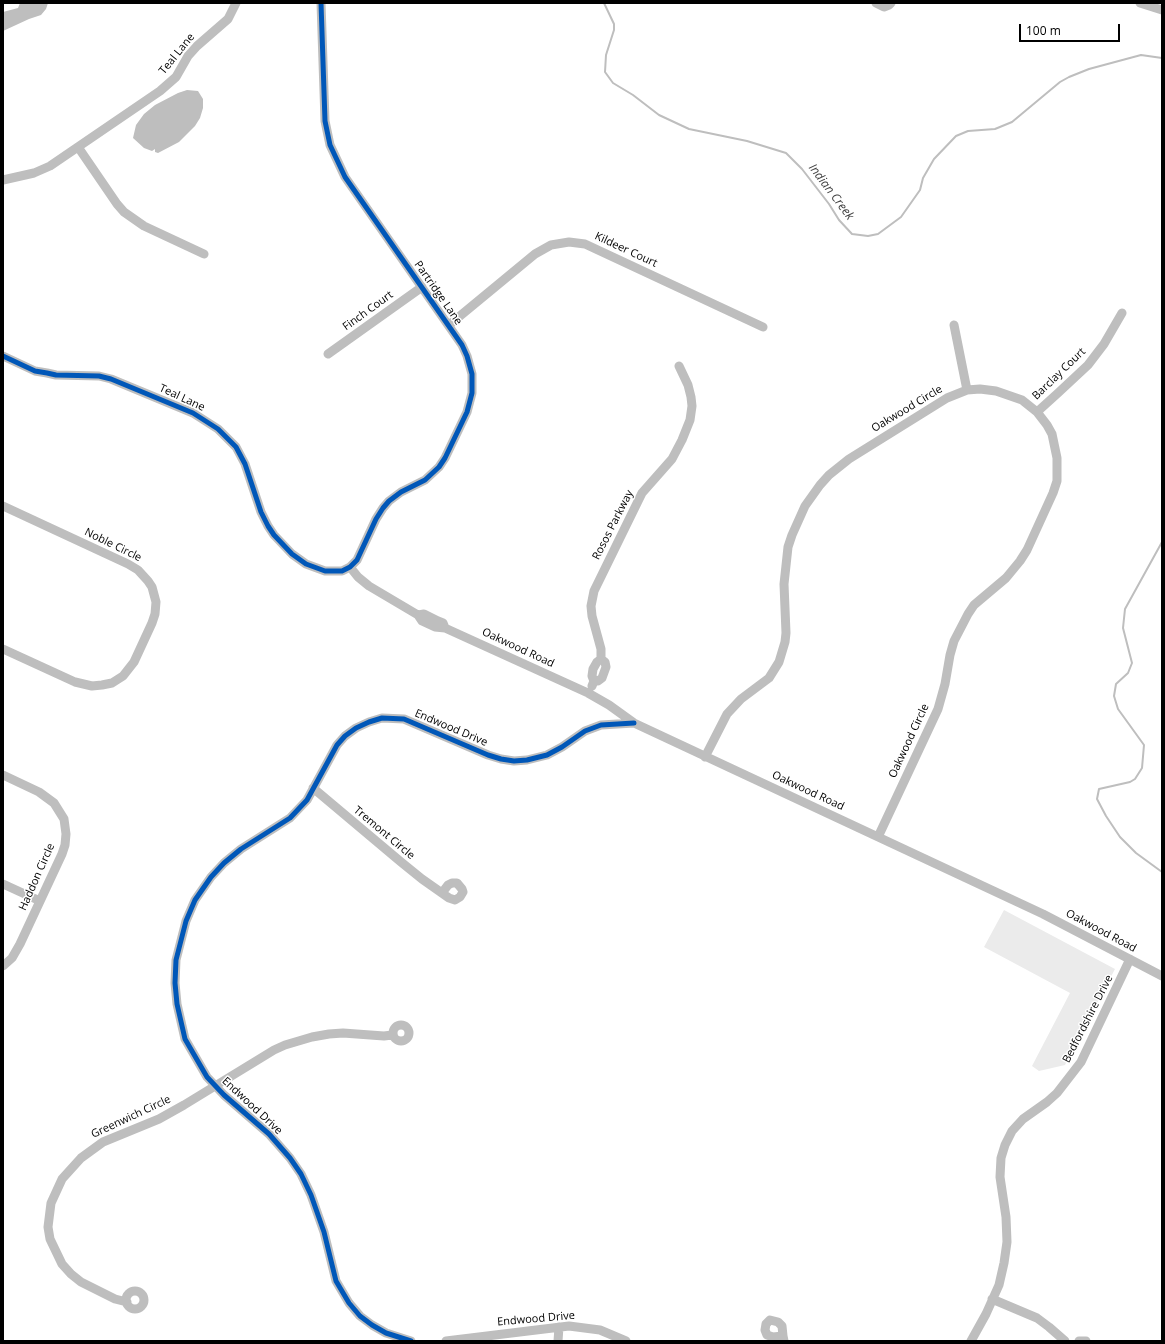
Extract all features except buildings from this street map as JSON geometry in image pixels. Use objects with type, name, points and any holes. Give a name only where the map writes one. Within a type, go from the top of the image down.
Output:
[{"type":"street","name":"Teal Lane","points":[[3,180],[34,173],[50,166],[160,92],[176,77],[188,56],[197,46],[228,19],[236,3]]},
{"type":"street","name":"Partridge Lane","points":[[321,3],[324,121],[330,145],[345,177],[462,345],[472,374],[472,393],[467,412],[445,458],[439,467],[425,480],[401,492],[382,508],[361,553],[350,567]]},
{"type":"street","points":[[876,3],[884,7],[891,3]]},
{"type":"street","points":[[1140,3],[1162,10]]},
{"type":"street","points":[[78,147],[124,212],[144,226],[204,254]]},
{"type":"street","name":"Kildeer Court","points":[[449,325],[535,254],[551,245],[569,242],[585,244],[763,327]]},
{"type":"street","name":"Finch Court","points":[[328,354],[422,286]]},
{"type":"street","name":"Barclay Court","points":[[1037,412],[1088,365],[1104,344],[1122,313]]},
{"type":"street","points":[[954,325],[967,390]]},
{"type":"street","name":"Teal Lane","points":[[3,356],[35,371],[47,374],[99,376],[111,379],[193,413],[208,422],[229,439],[241,456],[248,471],[261,512],[274,535],[284,546],[306,564],[324,571],[342,572],[350,567]]},
{"type":"street","name":"Rosos Parkway","points":[[588,693],[594,681],[599,681],[605,672],[606,664],[601,659],[601,649],[592,616],[591,606],[594,591],[642,493],[672,459],[690,420],[692,406],[691,397],[688,385],[679,366]]},
{"type":"street","name":"Oakwood Circle","points":[[705,757],[727,714],[741,699],[769,678],[779,662],[786,633],[784,584],[788,547],[798,521],[813,494],[829,475],[849,459],[937,403],[967,390],[996,390],[1022,400],[1037,412],[1047,425],[1056,447],[1058,471],[1053,493],[1027,550],[1020,561],[1006,578],[974,605],[954,641],[938,709],[878,837]]},
{"type":"street","name":"Noble Circle","points":[[3,506],[138,570],[152,587],[156,602],[155,614],[152,623],[134,662],[123,676],[109,683],[92,686],[75,682],[3,649]]},
{"type":"street","name":"Oakwood Road","points":[[350,567],[358,577],[369,586],[418,615],[421,620],[434,627],[445,628],[588,693],[609,705],[634,723],[1066,926],[1162,976]]},
{"type":"street","name":"Endwood Drive","points":[[411,1341],[386,1333],[372,1325],[360,1316],[350,1303],[336,1281],[324,1232],[311,1195],[301,1174],[290,1158],[269,1134],[224,1095],[207,1077],[185,1039],[176,1004],[175,983],[176,960],[186,921],[195,900],[211,877],[224,863],[241,849],[290,818],[307,800],[337,745],[345,736],[356,728],[369,722],[382,718],[412,721],[488,755],[514,761],[527,760],[547,755],[562,747],[585,731],[601,725],[634,723]]},
{"type":"street","name":"Haddon Circle","points":[[3,775],[47,797],[57,807],[64,819],[66,834],[65,845],[40,901],[12,958],[3,966]]},
{"type":"street","name":"Tremont Circle","points":[[313,788],[400,862],[442,893]]},
{"type":"street","points":[[3,884],[40,901]]},
{"type":"street","name":"Bedfordshire Drive","points":[[971,1341],[999,1285],[1004,1263],[1006,1217],[1000,1176],[1001,1158],[1005,1145],[1012,1130],[1023,1119],[1057,1092],[1081,1062],[1130,959]]},
{"type":"street","name":"Greenwich Circle","points":[[127,1302],[117,1300],[81,1282],[71,1274],[62,1264],[50,1239],[48,1227],[51,1203],[62,1180],[70,1169],[103,1142],[159,1119],[274,1050],[285,1045],[312,1037],[343,1033],[384,1036],[392,1035]]},
{"type":"street","points":[[992,1299],[1037,1318],[1065,1341]]},
{"type":"street","name":"Endwood Drive","points":[[446,1341],[569,1326],[600,1330],[626,1341]]},
{"type":"street","points":[[558,1341],[560,1327]]},
{"type":"street","points":[[1079,1341],[1086,1341]]},
{"type":"shaded area","points":[[20,3],[48,3],[46,9],[41,15],[3,31],[3,12],[18,8]]},
{"type":"shaded area","points":[[187,90],[198,91],[203,99],[203,108],[200,118],[195,126],[179,142],[158,153],[155,152],[155,149],[152,151],[144,148],[133,138],[136,125],[144,114],[155,105]]},
{"type":"shaded area","points":[[1004,910],[1115,969],[1065,1065],[1039,1071],[1032,1066],[1070,993],[984,947]]},
{"type":"waterway","name":"Indian Creek","points":[[604,3],[614,24],[614,30],[606,55],[605,72],[613,83],[633,95],[659,115],[689,129],[747,141],[786,153],[802,169],[829,204],[839,220],[852,234],[868,236],[878,234],[901,217],[920,190],[923,178],[934,159],[956,136],[968,131],[995,129],[1012,122],[1060,82],[1089,69],[1141,55],[1162,58]]},
{"type":"waterway","name":"Indian Creek","points":[[1162,542],[1125,609],[1123,628],[1132,663],[1128,673],[1116,684],[1114,696],[1118,709],[1144,745],[1142,768],[1135,779],[1130,782],[1099,789],[1097,799],[1120,837],[1136,853],[1162,872]]},
{"type":"cycle path","points":[[3,356],[35,371],[56,375],[99,376],[111,379],[193,413],[218,429],[236,447],[245,464],[261,512],[268,526],[274,535],[292,554],[306,564],[325,571],[342,571],[350,567],[357,560],[376,519],[389,501],[401,492],[425,480],[439,467],[445,458],[467,412],[472,393],[472,374],[462,345],[345,177],[330,145],[325,121],[321,3]]},
{"type":"cycle path","points":[[411,1341],[386,1333],[372,1325],[360,1316],[349,1303],[336,1281],[324,1232],[311,1195],[301,1174],[290,1158],[269,1134],[224,1095],[207,1077],[185,1039],[177,1004],[175,983],[176,960],[186,921],[195,900],[211,877],[224,863],[241,849],[290,818],[307,800],[337,745],[345,736],[356,728],[369,722],[382,718],[404,719],[488,755],[514,761],[527,760],[547,755],[562,747],[585,731],[601,725],[634,723]]}]
